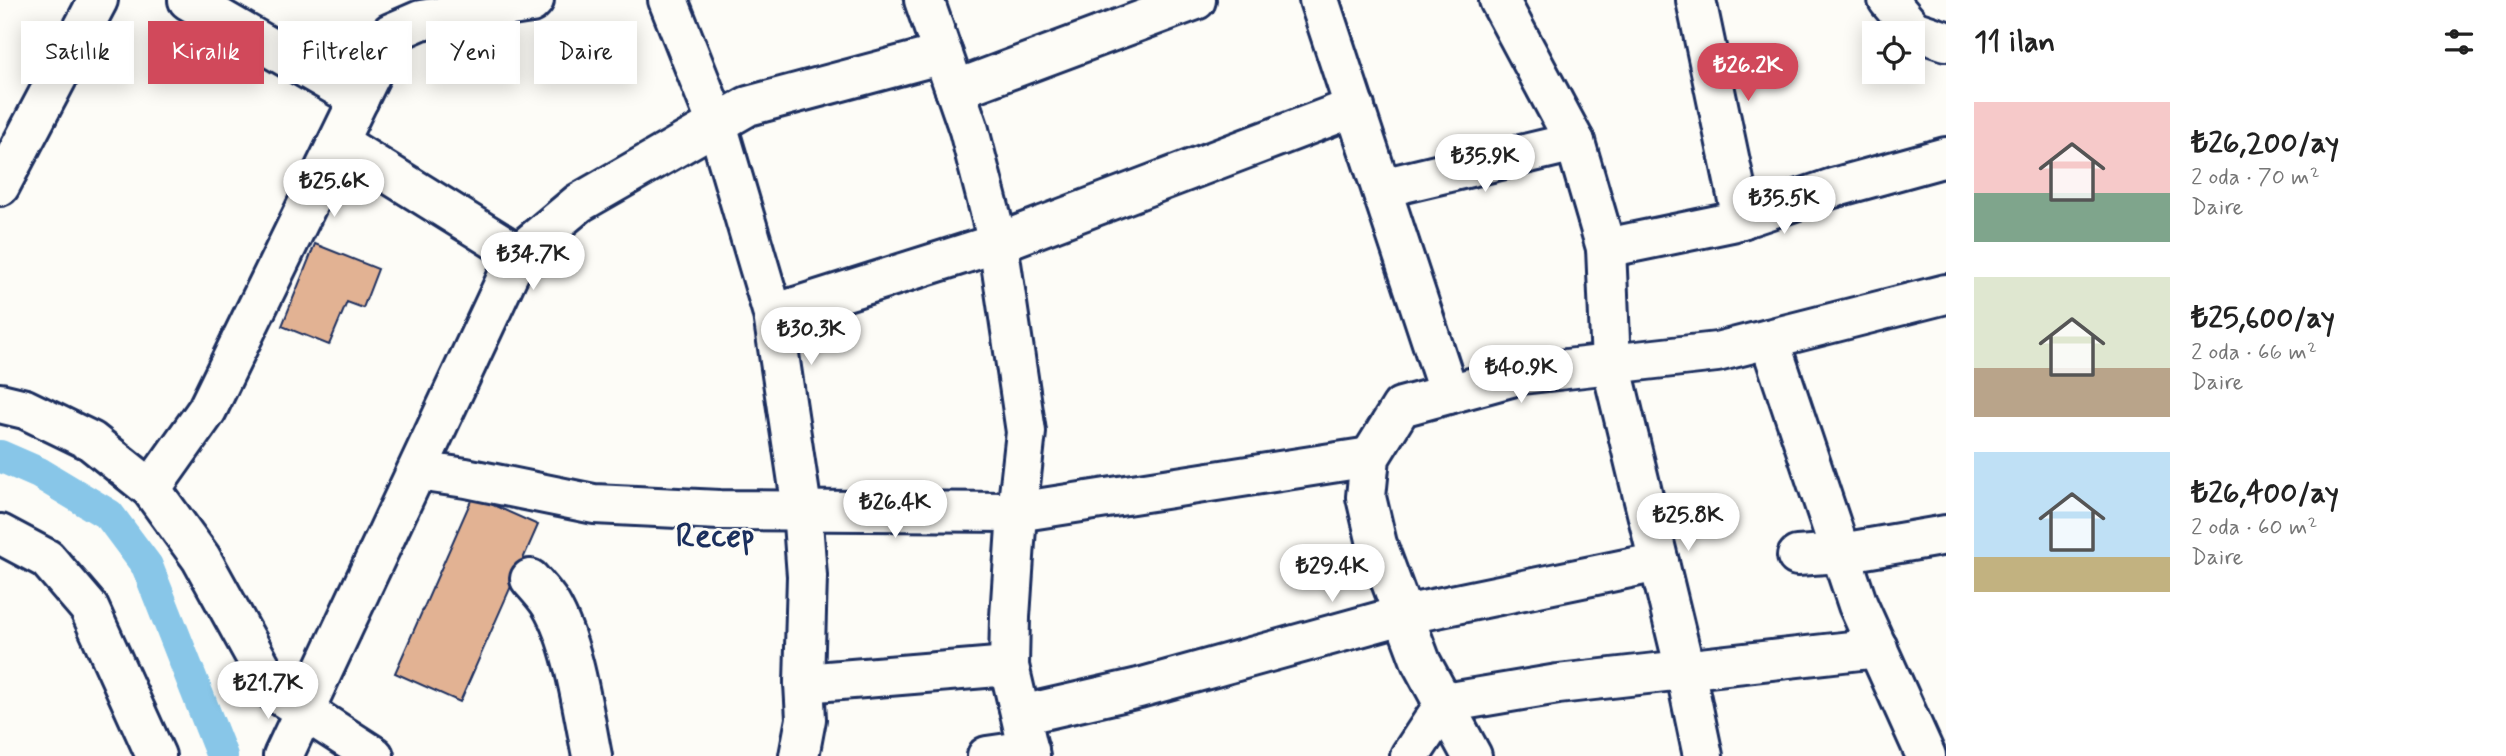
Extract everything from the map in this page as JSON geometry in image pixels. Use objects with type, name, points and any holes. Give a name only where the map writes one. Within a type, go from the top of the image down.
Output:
[{"type":"street","points":[[0,186],[98,0]]},
{"type":"street","points":[[188,0],[359,99]]},
{"type":"street","points":[[151,489],[207,410],[391,33],[418,10],[531,3],[534,0]]},
{"type":"street","points":[[668,0],[717,124],[773,314],[802,509],[807,576],[804,683],[806,719],[799,756]]},
{"type":"street","points":[[924,0],[969,130],[998,243],[1026,432],[1017,512],[1009,666],[1027,740]]},
{"type":"street","points":[[955,90],[1196,0]]},
{"type":"street","points":[[1319,0],[1449,394]]},
{"type":"street","points":[[1499,0],[1575,142],[1606,247],[1611,364],[1685,670],[1703,756]]},
{"type":"street","points":[[1696,0],[1742,219]]},
{"type":"street","points":[[1888,0],[1913,30],[1946,41]]},
{"type":"street","points":[[283,756],[518,254],[579,203],[748,106],[943,54]]},
{"type":"street","points":[[773,314],[998,243],[1355,107]]},
{"type":"street","points":[[338,142],[518,254]]},
{"type":"street","points":[[1382,188],[1575,142]]},
{"type":"street","points":[[1606,247],[1742,219],[1833,188],[1946,157]]},
{"type":"street","points":[[1472,756],[1421,662],[1377,544],[1366,497],[1370,457],[1401,407],[1522,374],[1717,352],[1946,294]]},
{"type":"street","points":[[1769,339],[1858,605],[1926,756]]},
{"type":"street","points":[[0,403],[25,409],[91,441],[151,489],[201,558],[275,692],[374,756]]},
{"type":"street","points":[[418,471],[594,504],[720,510],[1017,512],[1370,457]]},
{"type":"street","points":[[0,534],[47,559],[89,608],[156,756]]},
{"type":"street","points":[[1797,556],[1946,536]]},
{"type":"street","points":[[987,756],[1139,688],[1403,615],[1659,562]]},
{"type":"street","points":[[530,579],[550,603],[561,627],[582,701],[592,756]]},
{"type":"street","points":[[1409,756],[1445,703],[1558,684],[1878,648]]},
{"type":"street","points":[[804,683],[1009,666]]},
{"type":"building","points":[[315,244],[378,269],[363,308],[347,302],[329,345],[282,326]]},
{"type":"building","points":[[473,496],[538,525],[460,702],[395,673]]},
{"type":"waterway","points":[[0,456],[39,473],[109,515],[147,566],[222,756]]},
{"type":"district","name":"Recep","points":[[715,534]]}]
